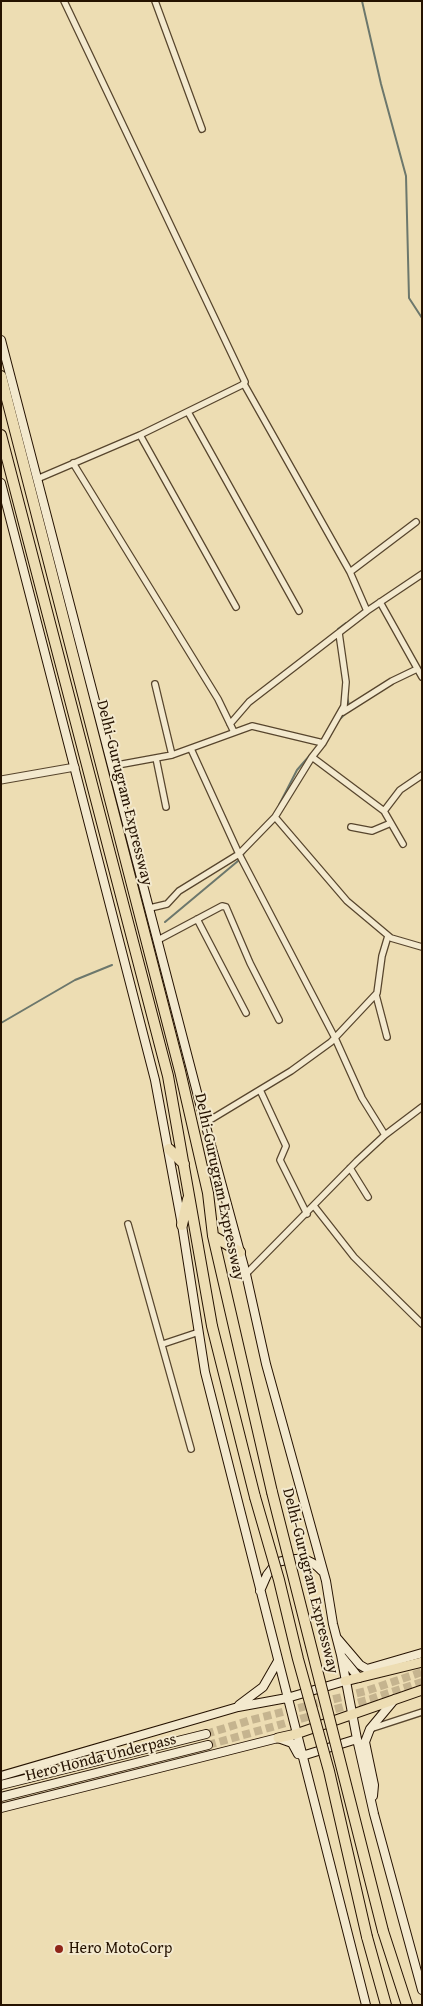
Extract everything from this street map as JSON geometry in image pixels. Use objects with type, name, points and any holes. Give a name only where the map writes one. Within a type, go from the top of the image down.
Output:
[{"type":"highway","name":"Delhi-Gurugram Expressway","points":[[1,376],[139,890],[206,1184],[213,1236],[277,1511],[384,1931],[406,2005]]},
{"type":"highway","name":"Delhi-Gurugram Expressway","points":[[1,435],[168,1076],[212,1326],[255,1497],[279,1580],[298,1659],[329,1771],[368,1938],[386,2005]]},
{"type":"highway","points":[[169,1149],[184,1164]]},
{"type":"highway","points":[[182,1225],[189,1194]]},
{"type":"highway","points":[[213,1236],[240,1252]]},
{"type":"highway","points":[[345,1681],[422,1662]]},
{"type":"highway","points":[[278,1738],[296,1734],[422,1690]]},
{"type":"main road","points":[[1,340],[112,766],[139,890],[150,908],[246,1274],[266,1364],[324,1574],[351,1715],[422,1990]]},
{"type":"main road","points":[[1,483],[155,1080],[169,1149],[205,1372],[366,2005]]},
{"type":"main road","points":[[260,1591],[266,1575],[276,1562],[302,1558],[309,1560],[324,1574]]},
{"type":"main road","points":[[336,1636],[360,1665],[367,1669],[422,1653]]},
{"type":"main road","points":[[341,1656],[359,1678]]},
{"type":"main road","points":[[238,1707],[263,1687],[278,1661]]},
{"type":"main road","points":[[1,1776],[238,1707],[287,1698],[345,1681]]},
{"type":"main road","points":[[372,1800],[374,1785],[365,1748],[366,1736],[397,1698]]},
{"type":"main road","name":"Hero Honda Underpass","points":[[1,1785],[206,1734]]},
{"type":"main road","points":[[1,1808],[278,1738],[292,1743],[303,1760]]},
{"type":"main road","points":[[303,1760],[357,1739]]},
{"type":"main road","name":"Hero Honda Underpass","points":[[1,1797],[208,1746]]},
{"type":"street","points":[[64,1],[244,380],[244,384],[350,572],[367,611]]},
{"type":"street","points":[[155,1],[202,129]]},
{"type":"street","points":[[38,479],[140,435],[244,384]]},
{"type":"street","points":[[188,412],[299,611]]},
{"type":"street","points":[[140,435],[236,608]]},
{"type":"street","points":[[73,463],[218,699],[234,732]]},
{"type":"street","points":[[350,572],[416,522]]},
{"type":"street","points":[[230,724],[249,702],[367,611],[422,574]]},
{"type":"street","points":[[380,602],[422,677]]},
{"type":"street","points":[[150,908],[167,904],[179,891],[239,854],[275,817],[342,712],[346,700],[346,682],[339,633]]},
{"type":"street","points":[[342,712],[392,681],[416,669]]},
{"type":"street","points":[[155,684],[172,755]]},
{"type":"street","points":[[112,766],[172,755],[255,726],[323,743]]},
{"type":"street","points":[[191,749],[239,854],[335,1038],[362,1098],[385,1135]]},
{"type":"street","points":[[312,757],[384,811],[403,844]]},
{"type":"street","points":[[156,758],[166,807]]},
{"type":"street","points":[[1,780],[75,766]]},
{"type":"street","points":[[384,811],[400,790],[422,774]]},
{"type":"street","points":[[275,817],[348,901],[388,936],[422,947]]},
{"type":"street","points":[[351,827],[372,830],[391,823]]},
{"type":"street","points":[[158,940],[222,906],[228,908],[250,963],[279,1020]]},
{"type":"street","points":[[197,918],[246,1013]]},
{"type":"street","points":[[387,1037],[376,995],[382,956],[388,936]]},
{"type":"street","points":[[205,1123],[321,1051],[376,995]]},
{"type":"street","points":[[260,1090],[286,1146],[280,1160],[306,1214]]},
{"type":"street","points":[[246,1274],[350,1168],[385,1135],[422,1108]]},
{"type":"street","points":[[350,1168],[368,1197]]},
{"type":"street","points":[[314,1206],[354,1257],[422,1324]]},
{"type":"street","points":[[128,1224],[191,1449]]},
{"type":"street","points":[[162,1344],[199,1332]]},
{"type":"street","points":[[370,1729],[422,1712]]},
{"type":"waterway","points":[[362,1],[381,84],[406,176],[409,298],[422,318]]},
{"type":"waterway","points":[[338,632],[338,629],[346,623]]},
{"type":"waterway","points":[[337,637],[339,649]]},
{"type":"waterway","points":[[347,696],[349,706]]},
{"type":"waterway","points":[[338,721],[345,714]]},
{"type":"waterway","points":[[279,805],[297,770],[311,754]]},
{"type":"waterway","points":[[165,922],[238,861],[249,847]]},
{"type":"waterway","points":[[1,1023],[75,980],[112,965]]},
{"type":"tunnel","points":[[206,1734],[251,1720],[366,1691],[422,1672]]},
{"type":"tunnel","points":[[208,1745],[371,1699],[422,1682]]},
{"type":"place","name":"Hero MotoCorp","points":[[59,1949]]}]
